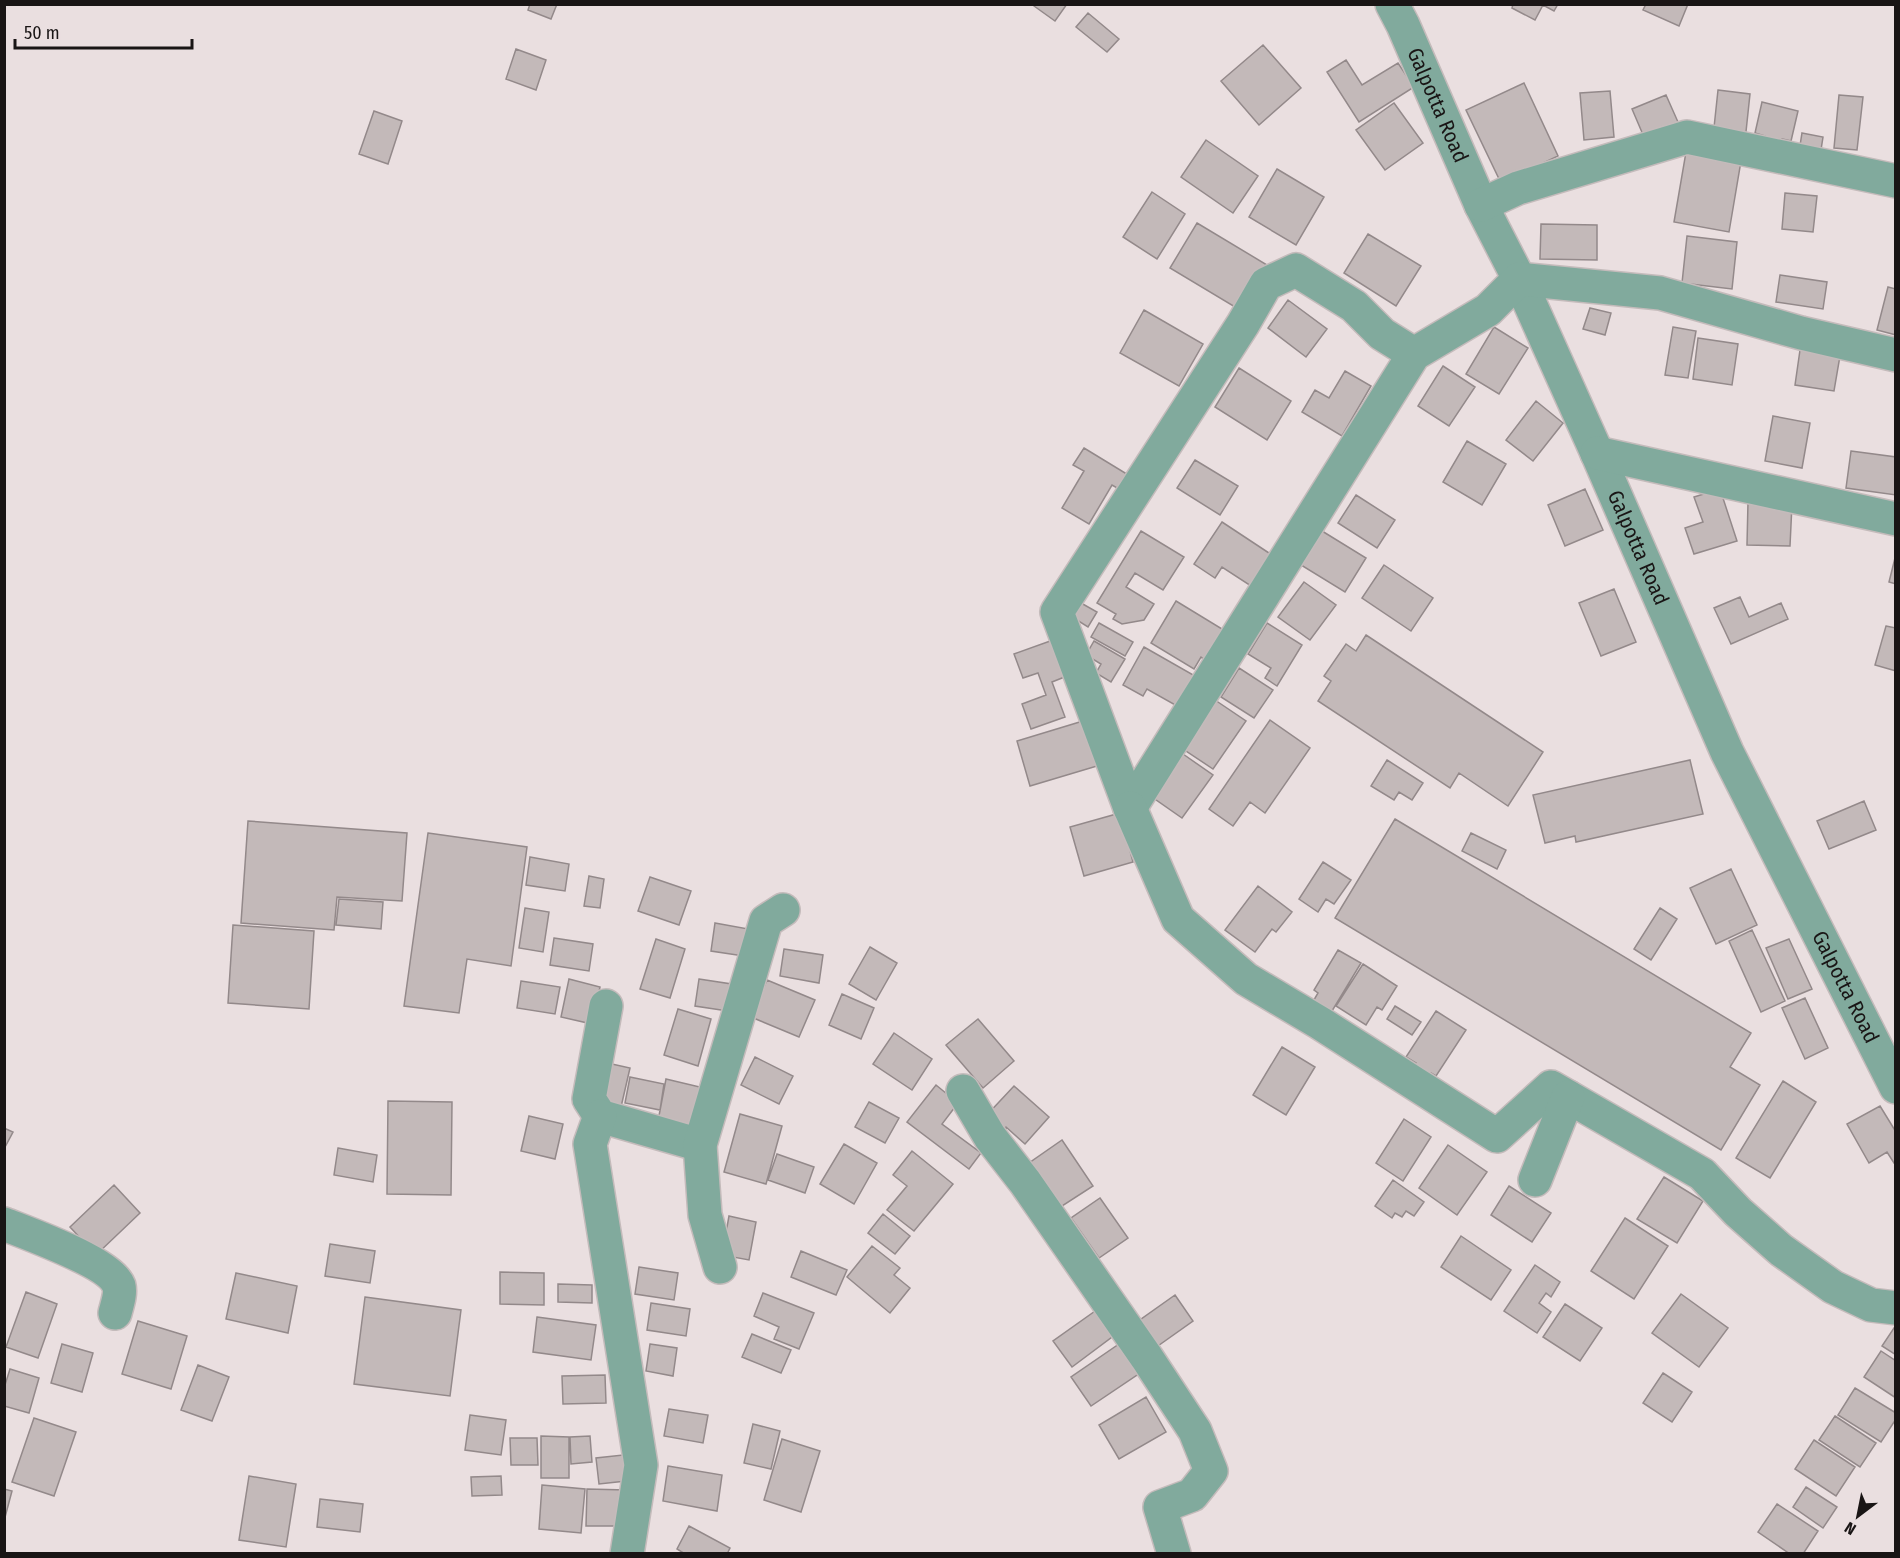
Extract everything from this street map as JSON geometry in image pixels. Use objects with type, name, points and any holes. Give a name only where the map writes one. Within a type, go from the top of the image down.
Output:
[{"type":"street","name":"Galpotta Road","points":[[1398,7],[1481,205],[1519,279],[1727,752],[1896,1087]]},
{"type":"street","points":[[1481,205],[1518,188],[1688,137],[1896,181]]},
{"type":"street","points":[[1414,354],[1382,334],[1354,306],[1296,270],[1266,284],[1243,324],[1057,612],[1130,808],[1178,920],[1246,979],[1320,1023],[1497,1136],[1551,1087],[1702,1174],[1738,1212],[1781,1250],[1833,1287],[1871,1305],[1896,1308]]},
{"type":"street","points":[[1130,808],[1414,354],[1488,310],[1519,279],[1660,293],[1802,333],[1896,355]]},
{"type":"street","points":[[1597,453],[1896,519]]},
{"type":"street","points":[[720,1267],[705,1215],[700,1145],[766,921],[783,910]]},
{"type":"street","points":[[606,1006],[589,1099],[600,1116],[700,1145]]},
{"type":"street","points":[[963,1091],[990,1137],[1141,1348],[1194,1431],[1211,1471],[1192,1495],[1160,1507],[1174,1554]]},
{"type":"street","points":[[1535,1180],[1568,1097]]},
{"type":"street","points":[[600,1116],[590,1144],[641,1465],[627,1554]]},
{"type":"street","points":[[4,1224],[87,1259],[110,1273],[118,1284],[120,1292],[115,1313]]},
{"type":"building","points":[[530,4],[557,4],[551,19],[528,10]]},
{"type":"building","points":[[1036,4],[1067,4],[1055,21],[1034,6]]},
{"type":"building","points":[[1513,4],[1558,4],[1554,11],[1543,5],[1535,20],[1512,8]]},
{"type":"building","points":[[1646,4],[1688,4],[1679,26],[1643,10]]},
{"type":"building","points":[[1088,13],[1119,39],[1107,52],[1076,27]]},
{"type":"building","points":[[1263,45],[1301,88],[1259,125],[1221,81]]},
{"type":"building","points":[[516,49],[546,60],[536,90],[506,79]]},
{"type":"building","points":[[1346,60],[1362,85],[1398,63],[1414,87],[1359,122],[1327,72]]},
{"type":"building","points":[[1524,83],[1558,156],[1501,183],[1466,110]]},
{"type":"building","points":[[1718,90],[1750,94],[1745,141],[1713,137]]},
{"type":"building","points":[[1610,91],[1614,137],[1584,140],[1580,93]]},
{"type":"building","points":[[1666,95],[1678,122],[1644,137],[1632,109]]},
{"type":"building","points":[[1839,95],[1863,97],[1857,150],[1834,148]]},
{"type":"building","points":[[1762,102],[1798,111],[1791,141],[1782,139],[1780,150],[1763,146],[1765,136],[1755,133]]},
{"type":"building","points":[[1394,103],[1423,143],[1385,170],[1356,130]]},
{"type":"building","points":[[374,111],[402,121],[388,164],[359,154]]},
{"type":"building","points":[[1802,133],[1823,137],[1820,156],[1799,152]]},
{"type":"building","points":[[1206,140],[1258,176],[1233,213],[1181,177]]},
{"type":"building","points":[[1686,152],[1741,161],[1729,232],[1674,222]]},
{"type":"building","points":[[1277,169],[1324,197],[1296,245],[1249,217]]},
{"type":"building","points":[[1152,192],[1185,214],[1157,259],[1123,237]]},
{"type":"building","points":[[1785,193],[1817,196],[1813,232],[1782,229]]},
{"type":"building","points":[[1197,223],[1267,265],[1240,310],[1170,268]]},
{"type":"building","points":[[1541,224],[1597,225],[1597,260],[1540,259]]},
{"type":"building","points":[[1368,234],[1421,266],[1396,306],[1344,273]]},
{"type":"building","points":[[1687,236],[1737,242],[1732,289],[1682,283]]},
{"type":"building","points":[[1780,275],[1827,282],[1823,309],[1776,302]]},
{"type":"building","points":[[1888,287],[1896,289],[1896,335],[1877,330]]},
{"type":"building","points":[[1288,300],[1327,329],[1306,357],[1268,328]]},
{"type":"building","points":[[1590,308],[1611,313],[1605,335],[1583,329]]},
{"type":"building","points":[[1144,310],[1203,344],[1179,386],[1120,353]]},
{"type":"building","points":[[1494,327],[1528,348],[1499,394],[1466,374]]},
{"type":"building","points":[[1673,327],[1696,331],[1688,378],[1665,375]]},
{"type":"building","points":[[1698,338],[1738,344],[1732,385],[1693,379]]},
{"type":"building","points":[[1800,350],[1840,356],[1834,391],[1795,385]]},
{"type":"building","points":[[1443,366],[1475,387],[1449,426],[1418,406]]},
{"type":"building","points":[[1239,368],[1291,401],[1267,440],[1215,407]]},
{"type":"building","points":[[1345,371],[1371,386],[1342,436],[1302,412],[1315,390],[1329,398]]},
{"type":"building","points":[[1536,401],[1563,423],[1533,461],[1506,440]]},
{"type":"building","points":[[1773,416],[1810,423],[1802,468],[1765,461]]},
{"type":"building","points":[[1467,441],[1506,464],[1482,505],[1443,482]]},
{"type":"building","points":[[1084,448],[1135,479],[1126,493],[1112,485],[1089,524],[1062,508],[1084,471],[1073,465]]},
{"type":"building","points":[[1851,451],[1896,457],[1896,495],[1846,488]]},
{"type":"building","points":[[1195,460],[1238,486],[1220,515],[1177,488]]},
{"type":"building","points":[[1585,489],[1603,530],[1565,546],[1548,505]]},
{"type":"building","points":[[1720,489],[1737,541],[1694,554],[1685,528],[1703,522],[1694,497]]},
{"type":"building","points":[[1356,495],[1395,520],[1377,548],[1338,523]]},
{"type":"building","points":[[1748,502],[1792,504],[1790,546],[1747,545]]},
{"type":"building","points":[[1222,522],[1272,555],[1251,586],[1222,567],[1215,578],[1194,564]]},
{"type":"building","points":[[1141,531],[1184,557],[1163,590],[1135,573],[1126,587],[1154,604],[1144,620],[1122,624],[1113,619],[1116,614],[1097,603]]},
{"type":"building","points":[[1322,531],[1366,558],[1345,592],[1301,565]]},
{"type":"building","points":[[1896,554],[1896,584],[1889,582]]},
{"type":"building","points":[[1384,565],[1433,598],[1411,631],[1362,598]]},
{"type":"building","points":[[1304,582],[1336,605],[1310,640],[1278,617]]},
{"type":"building","points":[[1614,589],[1636,642],[1601,656],[1579,603]]},
{"type":"building","points":[[1740,597],[1749,617],[1781,603],[1788,619],[1731,644],[1714,608]]},
{"type":"building","points":[[1176,601],[1227,632],[1209,663],[1201,657],[1194,669],[1151,643]]},
{"type":"building","points":[[1081,603],[1097,612],[1088,627],[1072,617]]},
{"type":"building","points":[[1099,623],[1133,642],[1125,656],[1091,637]]},
{"type":"building","points":[[1267,623],[1302,645],[1277,686],[1265,678],[1271,668],[1248,654]]},
{"type":"building","points":[[1886,626],[1896,628],[1896,671],[1875,665]]},
{"type":"building","points":[[1366,635],[1543,752],[1508,806],[1459,773],[1450,788],[1318,701],[1331,681],[1324,676],[1346,644],[1356,651]]},
{"type":"building","points":[[1053,640],[1067,676],[1052,682],[1065,717],[1031,729],[1022,704],[1046,695],[1038,673],[1023,678],[1014,654]]},
{"type":"building","points":[[1094,641],[1125,659],[1111,682],[1096,673],[1101,664],[1086,655]]},
{"type":"building","points":[[1144,647],[1195,676],[1177,706],[1147,689],[1143,696],[1123,685]]},
{"type":"building","points":[[1239,668],[1273,690],[1254,718],[1221,697]]},
{"type":"building","points":[[1212,698],[1246,721],[1213,769],[1180,747]]},
{"type":"building","points":[[1270,720],[1310,748],[1265,813],[1250,802],[1233,826],[1209,809]]},
{"type":"building","points":[[1083,721],[1097,766],[1030,786],[1017,741]]},
{"type":"building","points":[[1183,754],[1213,775],[1182,818],[1152,797]]},
{"type":"building","points":[[1387,760],[1423,783],[1412,800],[1399,792],[1394,800],[1371,786]]},
{"type":"building","points":[[1690,760],[1703,814],[1576,842],[1575,836],[1545,843],[1533,795]]},
{"type":"building","points":[[1864,801],[1876,830],[1829,849],[1817,821]]},
{"type":"building","points":[[1120,813],[1133,862],[1084,876],[1070,827]]},
{"type":"building","points":[[1395,819],[1751,1033],[1730,1067],[1760,1085],[1721,1150],[1335,918]]},
{"type":"building","points":[[248,821],[407,833],[402,901],[337,897],[334,930],[241,923]]},
{"type":"building","points":[[428,833],[527,847],[511,966],[467,959],[459,1013],[404,1006]]},
{"type":"building","points":[[1471,833],[1506,850],[1497,869],[1462,851]]},
{"type":"building","points":[[530,857],[569,864],[565,891],[526,885]]},
{"type":"building","points":[[1323,862],[1351,880],[1334,904],[1326,899],[1318,912],[1299,899]]},
{"type":"building","points":[[1731,869],[1757,925],[1716,944],[1690,888]]},
{"type":"building","points":[[589,876],[604,879],[600,908],[584,906]]},
{"type":"building","points":[[650,877],[691,891],[679,925],[638,911]]},
{"type":"building","points":[[1258,886],[1292,912],[1276,932],[1272,929],[1255,952],[1225,930]]},
{"type":"building","points":[[339,899],[383,902],[381,929],[336,925]]},
{"type":"building","points":[[525,908],[549,912],[543,952],[519,948]]},
{"type":"building","points":[[1660,908],[1677,919],[1651,960],[1634,949]]},
{"type":"building","points":[[715,923],[754,930],[750,957],[711,951]]},
{"type":"building","points":[[233,925],[314,931],[309,1009],[228,1003]]},
{"type":"building","points":[[1752,930],[1785,1001],[1761,1012],[1729,941]]},
{"type":"building","points":[[554,938],[593,944],[589,971],[550,965]]},
{"type":"building","points":[[656,939],[685,949],[670,998],[640,989]]},
{"type":"building","points":[[1789,939],[1812,989],[1788,999],[1766,948]]},
{"type":"building","points":[[870,947],[897,963],[876,1000],[849,984]]},
{"type":"building","points":[[784,949],[823,955],[819,983],[780,976]]},
{"type":"building","points":[[1338,950],[1361,963],[1329,1016],[1311,1005],[1318,993],[1314,990]]},
{"type":"building","points":[[1363,964],[1397,986],[1382,1010],[1377,1007],[1366,1025],[1336,1006]]},
{"type":"building","points":[[569,979],[600,987],[592,1024],[561,1017]]},
{"type":"building","points":[[699,979],[738,985],[734,1012],[695,1006]]},
{"type":"building","points":[[767,980],[815,1000],[799,1037],[751,1017]]},
{"type":"building","points":[[521,981],[560,987],[555,1014],[517,1008]]},
{"type":"building","points":[[842,994],[874,1008],[861,1039],[829,1025]]},
{"type":"building","points":[[1805,998],[1828,1048],[1805,1059],[1782,1008]]},
{"type":"building","points":[[1395,1006],[1421,1022],[1412,1035],[1387,1019]]},
{"type":"building","points":[[678,1009],[711,1019],[698,1066],[664,1055]]},
{"type":"building","points":[[1436,1011],[1466,1030],[1436,1076],[1431,1073],[1427,1079],[1412,1070],[1416,1063],[1406,1057]]},
{"type":"building","points":[[978,1019],[1014,1061],[983,1088],[946,1045]]},
{"type":"building","points":[[894,1033],[932,1059],[912,1090],[873,1064]]},
{"type":"building","points":[[1282,1047],[1315,1067],[1286,1115],[1253,1095]]},
{"type":"building","points":[[755,1057],[793,1076],[779,1104],[741,1085]]},
{"type":"building","points":[[603,1062],[630,1068],[621,1107],[594,1100]]},
{"type":"building","points":[[630,1077],[664,1084],[660,1110],[625,1103]]},
{"type":"building","points":[[666,1079],[704,1088],[695,1129],[658,1121]]},
{"type":"building","points":[[1783,1081],[1816,1102],[1770,1178],[1736,1158]]},
{"type":"building","points":[[936,1085],[958,1103],[942,1124],[981,1153],[969,1169],[907,1122]]},
{"type":"building","points":[[1014,1086],[1049,1117],[1025,1144],[1006,1127],[1002,1132],[985,1117]]},
{"type":"building","points":[[388,1101],[452,1102],[451,1195],[387,1194]]},
{"type":"building","points":[[869,1102],[899,1118],[885,1143],[855,1127]]},
{"type":"building","points":[[1880,1106],[1896,1132],[1896,1162],[1894,1163],[1887,1152],[1869,1163],[1847,1124]]},
{"type":"building","points":[[740,1114],[782,1126],[766,1184],[724,1172]]},
{"type":"building","points":[[529,1116],[563,1124],[555,1159],[521,1151]]},
{"type":"building","points":[[1404,1119],[1431,1137],[1403,1181],[1376,1163]]},
{"type":"building","points":[[4,1128],[13,1132],[4,1149]]},
{"type":"building","points":[[1062,1140],[1093,1186],[1059,1208],[1029,1163]]},
{"type":"building","points":[[844,1144],[877,1163],[854,1204],[820,1184]]},
{"type":"building","points":[[1448,1145],[1487,1172],[1457,1215],[1419,1188]]},
{"type":"building","points":[[338,1148],[377,1155],[373,1182],[334,1175]]},
{"type":"building","points":[[912,1151],[953,1184],[914,1231],[887,1210],[907,1186],[893,1175]]},
{"type":"building","points":[[777,1154],[814,1167],[805,1193],[768,1180]]},
{"type":"building","points":[[1664,1177],[1703,1201],[1677,1243],[1637,1219]]},
{"type":"building","points":[[1393,1180],[1424,1202],[1414,1216],[1406,1211],[1402,1217],[1395,1213],[1392,1218],[1375,1206]]},
{"type":"building","points":[[114,1185],[140,1213],[96,1255],[70,1227]]},
{"type":"building","points":[[1509,1186],[1551,1213],[1532,1242],[1491,1215]]},
{"type":"building","points":[[1100,1198],[1128,1238],[1099,1258],[1071,1218]]},
{"type":"building","points":[[883,1214],[910,1236],[895,1254],[868,1233]]},
{"type":"building","points":[[729,1216],[756,1222],[749,1260],[722,1255]]},
{"type":"building","points":[[1625,1218],[1668,1246],[1634,1299],[1591,1271]]},
{"type":"building","points":[[1461,1236],[1511,1270],[1491,1300],[1441,1267]]},
{"type":"building","points":[[330,1244],[375,1251],[370,1283],[325,1276]]},
{"type":"building","points":[[872,1246],[900,1268],[894,1275],[910,1288],[890,1313],[847,1277]]},
{"type":"building","points":[[801,1251],[847,1270],[836,1295],[791,1277]]},
{"type":"building","points":[[1535,1265],[1560,1282],[1551,1297],[1546,1293],[1539,1303],[1551,1312],[1537,1333],[1504,1311]]},
{"type":"building","points":[[639,1267],[678,1273],[674,1300],[635,1294]]},
{"type":"building","points":[[500,1272],[544,1273],[544,1305],[500,1304]]},
{"type":"building","points":[[236,1273],[297,1286],[288,1333],[226,1319]]},
{"type":"building","points":[[558,1284],[592,1285],[592,1303],[558,1302]]},
{"type":"building","points":[[26,1292],[57,1304],[38,1358],[6,1347]]},
{"type":"building","points":[[763,1293],[814,1313],[799,1349],[774,1339],[779,1327],[754,1316]]},
{"type":"building","points":[[1681,1294],[1728,1328],[1699,1367],[1652,1333]]},
{"type":"building","points":[[1175,1295],[1193,1321],[1155,1348],[1137,1322]]},
{"type":"building","points":[[365,1297],[461,1310],[450,1396],[354,1384]]},
{"type":"building","points":[[651,1303],[690,1309],[686,1336],[647,1330]]},
{"type":"building","points":[[1565,1304],[1602,1328],[1580,1361],[1543,1337]]},
{"type":"building","points":[[1098,1309],[1116,1334],[1072,1367],[1053,1341]]},
{"type":"building","points":[[537,1317],[596,1325],[591,1360],[533,1352]]},
{"type":"building","points":[[138,1321],[187,1336],[171,1389],[122,1374]]},
{"type":"building","points":[[1896,1325],[1896,1355],[1882,1346]]},
{"type":"building","points":[[752,1334],[791,1350],[781,1373],[742,1357]]},
{"type":"building","points":[[62,1344],[93,1353],[82,1392],[51,1383]]},
{"type":"building","points":[[650,1344],[677,1348],[673,1376],[646,1371]]},
{"type":"building","points":[[1119,1344],[1140,1373],[1091,1406],[1071,1377]]},
{"type":"building","points":[[1881,1351],[1896,1361],[1896,1398],[1864,1377]]},
{"type":"building","points":[[198,1365],[229,1377],[212,1421],[181,1410]]},
{"type":"building","points":[[10,1369],[39,1378],[29,1413],[4,1406],[4,1388]]},
{"type":"building","points":[[1663,1373],[1692,1392],[1672,1422],[1643,1403]]},
{"type":"building","points":[[605,1375],[606,1403],[563,1404],[562,1376]]},
{"type":"building","points":[[1855,1388],[1896,1413],[1896,1419],[1881,1442],[1838,1415]]},
{"type":"building","points":[[1146,1397],[1166,1432],[1119,1459],[1099,1425]]},
{"type":"building","points":[[669,1409],[708,1415],[703,1443],[664,1436]]},
{"type":"building","points":[[470,1415],[506,1420],[501,1455],[465,1450]]},
{"type":"building","points":[[1835,1416],[1876,1443],[1860,1467],[1819,1440]]},
{"type":"building","points":[[34,1418],[76,1432],[54,1496],[12,1482]]},
{"type":"building","points":[[753,1424],[780,1431],[771,1469],[744,1463]]},
{"type":"building","points":[[541,1436],[569,1437],[569,1478],[541,1478]]},
{"type":"building","points":[[590,1436],[592,1462],[571,1464],[570,1437]]},
{"type":"building","points":[[510,1438],[537,1438],[538,1465],[511,1465]]},
{"type":"building","points":[[782,1439],[820,1451],[801,1512],[764,1500]]},
{"type":"building","points":[[1814,1440],[1855,1467],[1836,1496],[1795,1469]]},
{"type":"building","points":[[623,1455],[626,1481],[599,1484],[596,1458]]},
{"type":"building","points":[[668,1466],[722,1475],[717,1511],[663,1501]]},
{"type":"building","points":[[249,1476],[296,1484],[286,1547],[239,1540]]},
{"type":"building","points":[[501,1476],[502,1495],[472,1496],[471,1477]]},
{"type":"building","points":[[542,1485],[585,1489],[581,1533],[539,1529]]},
{"type":"building","points":[[1806,1487],[1837,1507],[1823,1528],[1793,1507]]},
{"type":"building","points":[[4,1489],[12,1491],[4,1521]]},
{"type":"building","points":[[587,1489],[626,1490],[618,1526],[586,1526]]},
{"type":"building","points":[[320,1499],[363,1504],[360,1532],[317,1527]]},
{"type":"building","points":[[1777,1504],[1818,1531],[1803,1554],[1790,1554],[1758,1532]]},
{"type":"building","points":[[689,1526],[730,1548],[727,1554],[685,1554],[677,1549]]}]
